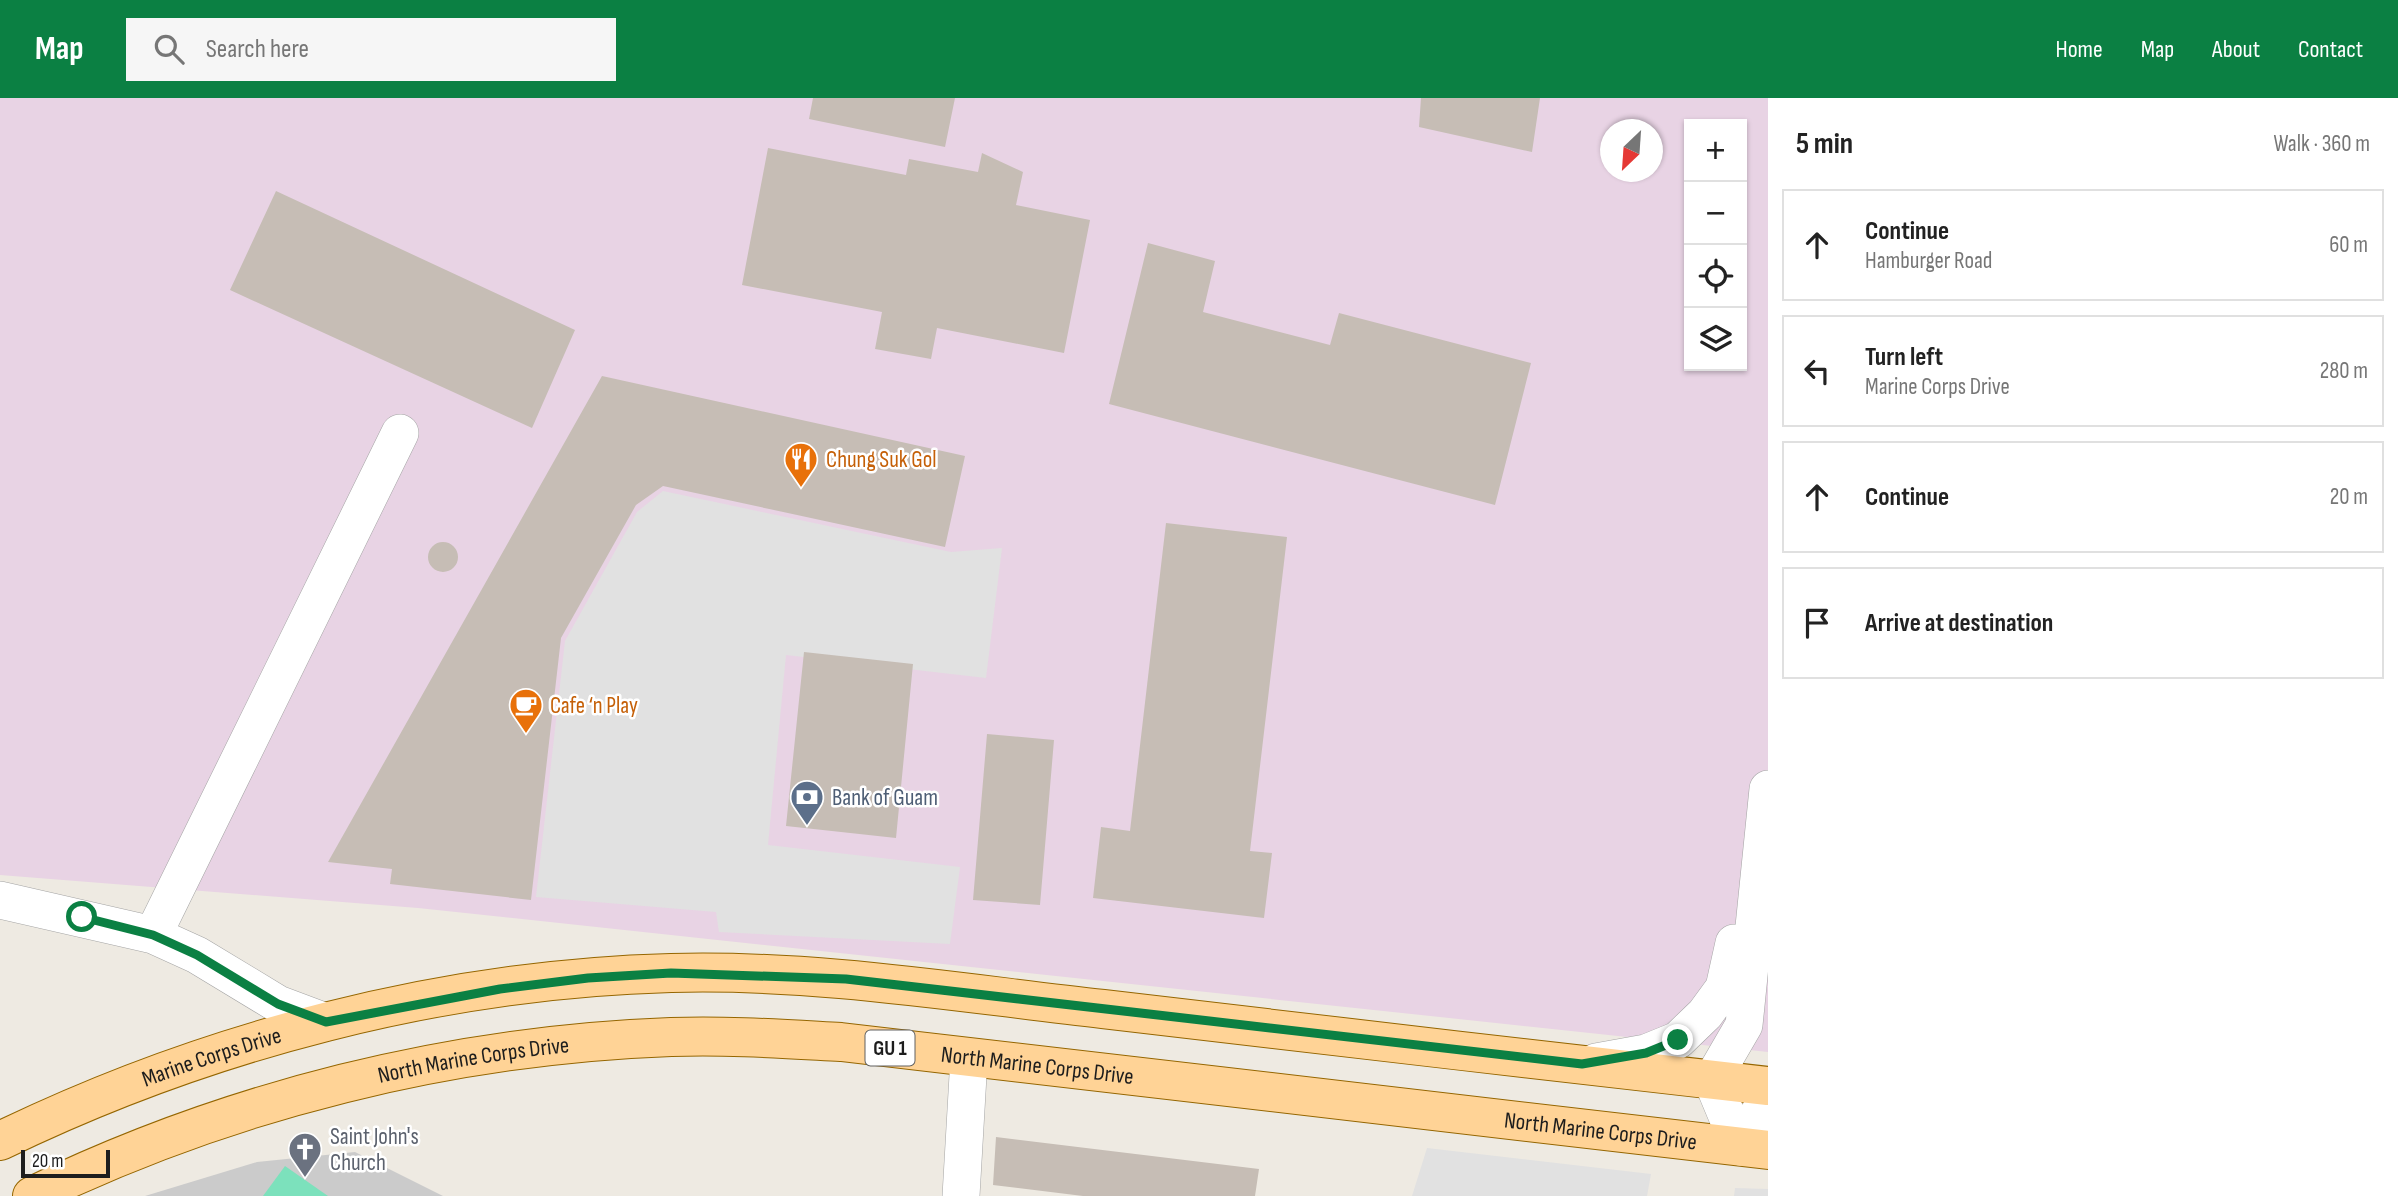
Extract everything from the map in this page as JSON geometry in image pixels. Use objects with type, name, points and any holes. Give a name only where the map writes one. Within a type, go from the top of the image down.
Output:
[{"type":"main road","name":"Marine Corps Drive","points":[[0,1140],[76,1104],[162,1070],[326,1022],[488,991],[588,978],[671,973],[846,979],[1768,1086]]},
{"type":"main road","name":"North Marine Corps Drive","points":[[32,1196],[101,1162],[184,1130],[266,1104],[342,1084],[509,1052],[594,1041],[759,1037],[841,1042],[1754,1149]]},
{"type":"street","points":[[153,935],[400,433]]},
{"type":"street","points":[[1767,811],[1768,884]]},
{"type":"street","points":[[1582,1064],[1646,1053],[1678,1040],[1724,988],[1767,811]]},
{"type":"street","points":[[1754,1149],[1712,1080],[1744,1025],[1767,811]]},
{"type":"street","points":[[0,900],[153,935],[197,955],[278,1004],[326,1022]]},
{"type":"street","points":[[961,1196],[969,1058]]},
{"type":"street","points":[[1754,1149],[1768,1097]]},
{"type":"shaded area","points":[[0,98],[1768,98],[1768,1052],[418,908],[0,875]]},
{"type":"shaded area","points":[[663,491],[951,552],[1002,548],[986,678],[786,655],[768,845],[960,867],[950,944],[719,932],[716,912],[536,897],[565,641],[637,512]]},
{"type":"shaded area","points":[[1427,1148],[1651,1174],[1647,1196],[1412,1196]]},
{"type":"shaded area","name":"Saint John's Church","points":[[355,1152],[443,1196],[145,1196],[257,1162]]},
{"type":"shaded area","points":[[1735,1188],[1768,1189],[1768,1196],[1734,1196]]},
{"type":"green space","points":[[285,1166],[328,1196],[263,1196]]},
{"type":"building","points":[[813,98],[955,98],[945,147],[809,119]]},
{"type":"building","points":[[1421,98],[1540,98],[1532,152],[1419,127]]},
{"type":"building","points":[[768,148],[906,175],[909,159],[978,172],[982,153],[1023,172],[1016,205],[1090,220],[1064,353],[937,328],[931,359],[875,349],[882,312],[742,285]]},
{"type":"building","points":[[276,191],[575,330],[532,428],[230,290]]},
{"type":"building","points":[[1148,243],[1215,261],[1203,312],[1330,345],[1339,313],[1531,363],[1495,505],[1109,404]]},
{"type":"building","points":[[602,376],[965,456],[945,547],[663,486],[636,505],[561,638],[531,900],[390,884],[392,869],[328,862]]},
{"type":"building","points":[[1166,523],[1287,537],[1250,851],[1272,853],[1264,918],[1093,898],[1101,827],[1130,831]]},
{"type":"building","points":[[443,542],[454,546],[458,557],[454,568],[443,572],[432,568],[428,557],[432,546]]},
{"type":"building","points":[[804,652],[913,664],[896,838],[786,826]]},
{"type":"building","points":[[987,734],[1054,740],[1040,905],[973,900]]},
{"type":"building","points":[[996,1137],[1259,1169],[1255,1196],[1083,1196],[993,1185]]},
{"type":"place","name":"Chung Suk Gol","points":[[801,489]]},
{"type":"place","name":"Cafe ‘n Play","points":[[526,735]]},
{"type":"place","name":"Bank of Guam","points":[[807,827]]},
{"type":"place","name":"Saint John's Church","points":[[305,1179]]},
{"type":"route","points":[[82,917],[153,935],[197,955],[278,1004],[326,1022],[500,989],[588,978],[671,973],[761,974],[846,979],[1582,1064],[1646,1053],[1678,1040]]}]
